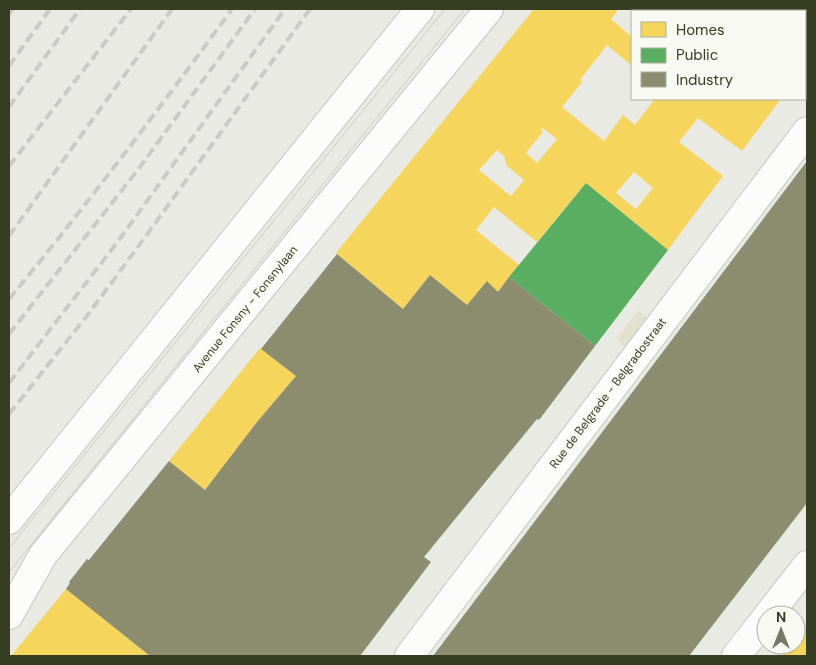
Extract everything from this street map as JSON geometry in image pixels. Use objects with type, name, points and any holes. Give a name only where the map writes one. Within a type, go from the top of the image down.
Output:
[{"type":"main road","points":[[9,520],[420,9]]},
{"type":"main road","name":"Avenue Fonsny - Fonsnylaan","points":[[9,614],[43,555],[489,9]]},
{"type":"main road","name":"Rue de Belgrade - Belgradostraat","points":[[409,656],[807,131]]},
{"type":"main road","points":[[776,605],[807,565]]},
{"type":"main road","points":[[736,656],[756,631]]},
{"type":"shaded area","points":[[638,310],[652,321],[630,350],[616,339]]},
{"type":"building: Homes","points":[[534,9],[619,9],[611,19],[631,36],[631,65],[607,45],[580,80],[582,82],[562,107],[604,141],[623,115],[635,125],[654,100],[780,100],[742,151],[698,118],[679,142],[723,176],[668,250],[586,183],[537,242],[494,207],[476,230],[519,265],[498,292],[487,281],[467,305],[430,275],[403,309],[336,253]],"holes":[[[543,128],[557,139],[537,163],[526,153],[543,132],[541,130]],[[497,150],[504,156],[507,166],[524,180],[511,196],[479,170]],[[634,172],[653,188],[636,209],[616,193]]]},
{"type":"building: Homes","points":[[807,9],[806,66],[806,10],[740,10]]},
{"type":"building: Homes","points":[[260,348],[296,376],[257,422],[205,490],[169,461]]},
{"type":"building: Homes","points":[[66,589],[150,656],[11,656]]},
{"type":"building: Homes","points":[[807,624],[807,656],[782,656],[806,655]]},
{"type":"building: Public","points":[[586,183],[668,250],[595,346],[509,277]]},
{"type":"building: Industry","points":[[807,161],[807,503],[689,656],[433,656]]},
{"type":"building: Industry","points":[[337,254],[403,309],[430,275],[467,305],[487,281],[498,292],[509,277],[595,346],[539,420],[537,419],[424,557],[431,562],[360,656],[150,656],[66,589],[69,582],[169,461],[205,490],[257,422],[296,376],[261,349]]},
{"type":"tram line","points":[[9,548],[445,9]]},
{"type":"tram line","points":[[9,572],[465,9]]},
{"type":"railway","points":[[9,14],[13,9]]},
{"type":"railway","points":[[9,66],[50,9]]},
{"type":"railway","points":[[9,107],[80,9]]},
{"type":"railway","points":[[9,166],[131,9]]},
{"type":"railway","points":[[9,236],[172,9]]},
{"type":"railway","points":[[9,299],[123,156],[232,9]]},
{"type":"railway","points":[[9,334],[137,171],[255,9]]},
{"type":"railway","points":[[9,383],[119,240],[285,9]]},
{"type":"railway","points":[[9,414],[86,317],[310,9]]}]
